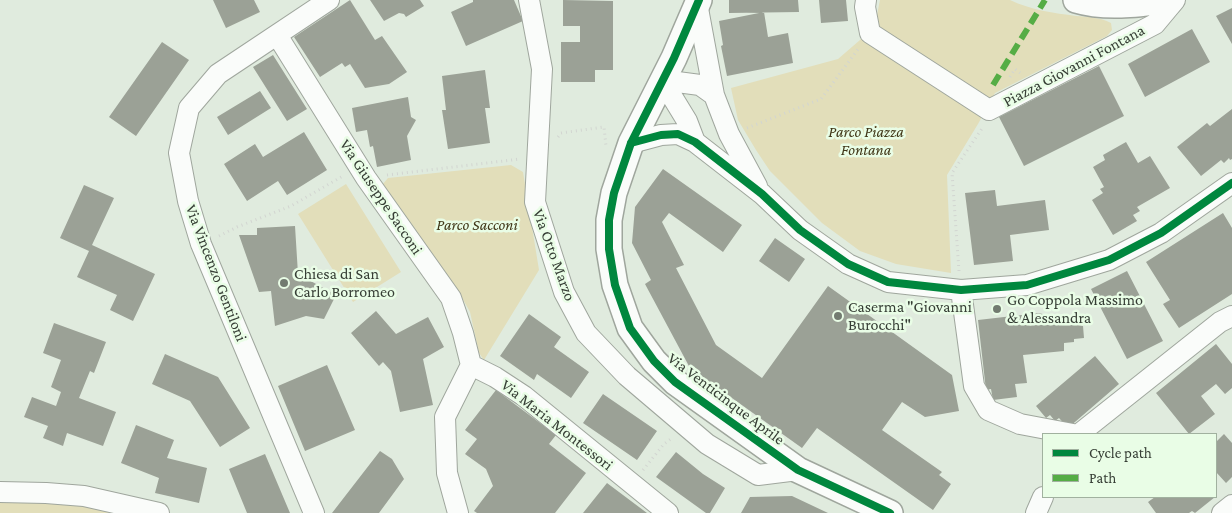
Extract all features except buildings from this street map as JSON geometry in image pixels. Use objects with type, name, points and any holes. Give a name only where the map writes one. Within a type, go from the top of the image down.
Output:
[{"type":"street","name":"Via Vincenzo Gentiloni","points":[[314,513],[201,244],[188,201],[179,153],[189,108],[218,74],[329,0]]},
{"type":"street","name":"Via Otto Marzo","points":[[529,0],[534,18],[542,69],[535,202],[564,292],[586,333],[627,376],[707,444],[758,475],[798,470]]},
{"type":"street","points":[[866,0],[865,7],[870,33]]},
{"type":"street","name":"Piazza Giovanni Fontana","points":[[1076,0],[1085,3],[1131,5],[1171,0]]},
{"type":"street","name":"Piazza Giovanni Fontana","points":[[870,33],[989,110],[1155,24],[1175,0]]},
{"type":"street","points":[[698,2],[714,94],[729,134],[762,194]]},
{"type":"street","name":"Via Venticinque Aprile","points":[[698,2],[674,58],[631,143],[614,193],[609,220],[609,249],[615,285],[630,328],[654,362],[675,382],[798,470],[890,513]]},
{"type":"street","name":"Via Giuseppe Sacconi","points":[[277,35],[366,178],[451,298],[471,365]]},
{"type":"street","points":[[662,80],[700,85],[714,94]]},
{"type":"street","points":[[662,80],[687,121],[695,142]]},
{"type":"street","points":[[631,143],[661,135],[678,134],[695,142],[762,194],[800,230],[848,264],[888,282],[961,290],[1027,285],[1109,260],[1161,233],[1232,183]]},
{"type":"street","points":[[961,290],[974,386],[988,410],[1020,424],[1068,433]]},
{"type":"street","points":[[1080,433],[1220,322],[1232,316]]},
{"type":"street","points":[[458,513],[447,472],[445,417],[471,365]]},
{"type":"street","name":"Via Maria Montessori","points":[[471,365],[495,377],[524,396],[668,513]]},
{"type":"street","points":[[0,492],[84,496],[159,513]]},
{"type":"street","points":[[1222,513],[1232,505]]},
{"type":"path","points":[[729,134],[821,99],[870,33]]},
{"type":"path","points":[[1015,69],[1020,73]]},
{"type":"path","points":[[961,290],[952,173],[985,123],[989,110]]},
{"type":"path","points":[[237,227],[291,206],[350,172],[366,178],[413,170],[537,158],[561,133],[604,127],[608,156]]},
{"type":"path","points":[[632,484],[664,444]]},
{"type":"green space","name":"Parco Piazza Fontana","points":[[880,0],[1010,0],[1043,11],[1098,18],[1111,23],[1112,30],[1107,36],[995,93],[947,175],[951,273],[896,264],[860,251],[822,223],[770,171],[738,120],[731,88],[838,59],[860,40],[876,20]]},
{"type":"green space","name":"Parco Sacconi","points":[[511,165],[523,172],[539,270],[484,360],[479,353],[470,312],[456,287],[434,261],[382,185],[388,178]]},
{"type":"green space","points":[[346,184],[401,272],[353,302],[298,214]]},
{"type":"green space","points":[[0,501],[90,503],[124,513],[0,513]]},
{"type":"marked path","points":[[993,85],[1045,0]]},
{"type":"cycle path","points":[[699,0],[674,58],[631,143],[614,193],[609,220],[609,249],[615,285],[630,328],[654,361],[675,382],[798,470],[890,513]]},
{"type":"cycle path","points":[[631,143],[661,135],[678,134],[695,142],[762,194],[800,230],[848,264],[888,282],[961,290],[1027,285],[1109,260],[1161,233],[1232,183]]},
{"type":"place","name":"Chiesa di San Carlo Borromeo","points":[[284,283]]},
{"type":"place","name":"Go Coppola Massimo & Alessandra","points":[[997,309]]},
{"type":"place","name":"Caserma \"Giovanni Burocchi\"","points":[[838,316]]}]
